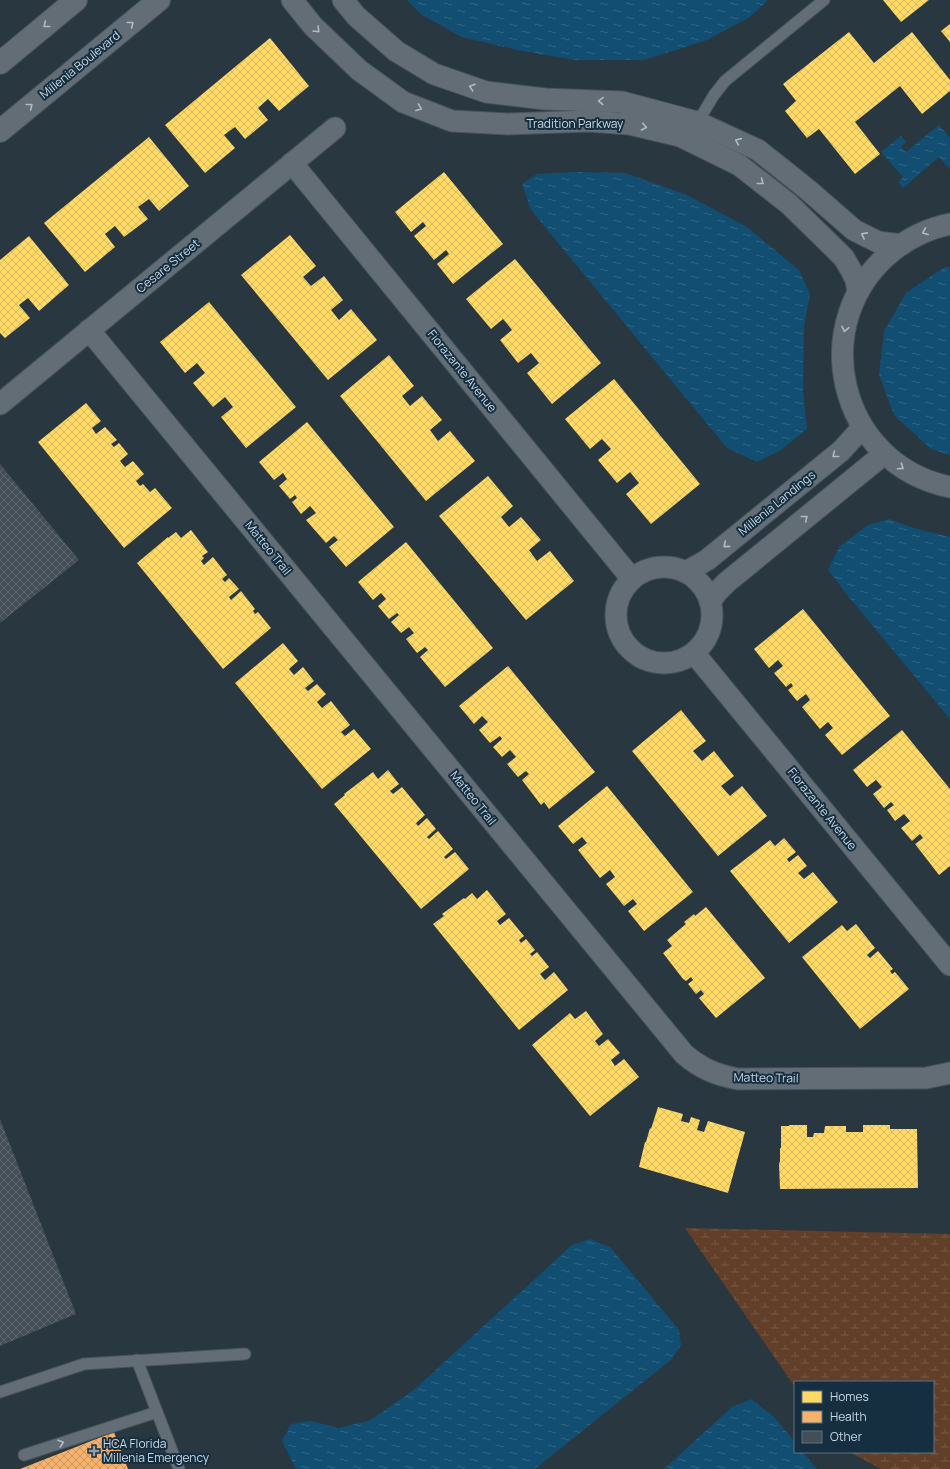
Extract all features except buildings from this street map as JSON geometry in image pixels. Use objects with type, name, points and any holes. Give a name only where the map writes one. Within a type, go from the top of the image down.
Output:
[{"type":"street","points":[[0,63],[76,0]]},
{"type":"street","name":"Millenia Boulevard","points":[[0,131],[160,0]]},
{"type":"street","name":"Tradition Parkway","points":[[292,0],[313,26],[359,70],[403,102],[452,121],[508,124],[589,121],[630,124],[680,136],[693,131]]},
{"type":"street","name":"Tradition Parkway","points":[[343,0],[356,16],[396,51],[434,74],[486,92],[545,99],[622,102],[693,131],[758,150],[807,189],[854,230],[878,242],[901,245]]},
{"type":"street","name":"Cesare Street","points":[[0,404],[335,128]]},
{"type":"street","name":"Tradition Parkway","points":[[693,131],[789,204],[844,258],[856,280],[858,292]]},
{"type":"street","name":"Fiorazante Avenue","points":[[292,163],[632,579]]},
{"type":"street","points":[[950,224],[916,236],[901,245],[876,266],[858,292],[846,322],[842,353],[842,368],[847,392],[862,428],[884,454],[911,473],[926,480],[950,487]]},
{"type":"street","name":"Matteo Trail","points":[[89,330],[684,1054],[704,1069],[715,1074],[738,1079],[926,1078],[950,1073]]},
{"type":"street","name":"Millenia Landings","points":[[686,572],[707,560],[841,451],[862,428]]},
{"type":"street","points":[[710,602],[727,582],[884,454]]},
{"type":"street","points":[[756,520],[775,543]]},
{"type":"street","points":[[658,568],[672,568],[686,572],[697,580],[705,590],[710,602],[712,616],[710,630],[703,643],[694,653],[682,660],[669,663],[655,663],[642,658],[631,651],[622,641],[617,628],[615,615],[617,601],[623,589],[632,579],[644,571],[658,568]]},
{"type":"street","name":"Fiorazante Avenue","points":[[694,653],[950,965]]},
{"type":"lane","points":[[693,131],[714,95],[725,81],[824,0]]},
{"type":"lane","points":[[0,1392],[84,1364],[245,1354]]},
{"type":"lane","points":[[137,1360],[179,1469]]},
{"type":"lane","points":[[24,1455],[157,1412]]},
{"type":"green space","points":[[685,1228],[950,1234],[950,1469],[881,1469],[852,1453],[934,1453],[934,1381],[794,1381],[794,1386]]},
{"type":"water","points":[[407,0],[768,0],[750,17],[707,40],[644,60],[574,60],[517,50],[462,37],[422,15]]},
{"type":"water","points":[[939,125],[950,138],[950,169],[939,157],[903,188],[898,182],[903,177],[881,152],[901,136],[906,142],[901,147],[906,152]]},
{"type":"water","points":[[577,172],[625,173],[687,195],[747,227],[799,270],[810,294],[804,327],[803,389],[807,429],[781,450],[757,462],[727,448],[531,210],[522,184],[537,174]]},
{"type":"water","points":[[945,267],[950,267],[950,455],[931,449],[894,415],[879,375],[884,331],[906,293]]},
{"type":"water","points":[[889,519],[914,528],[950,537],[950,719],[828,570],[839,547],[868,525]]},
{"type":"water","points":[[590,1239],[610,1247],[679,1330],[681,1345],[672,1359],[535,1469],[296,1469],[282,1441],[291,1424],[311,1421],[339,1428],[371,1420],[415,1389],[572,1245]]},
{"type":"water","points":[[751,1399],[773,1416],[794,1441],[794,1453],[804,1453],[817,1469],[664,1469],[732,1407]]},
{"type":"place","name":"HCA Florida Millenia Emergency","points":[[94,1451]]}]
